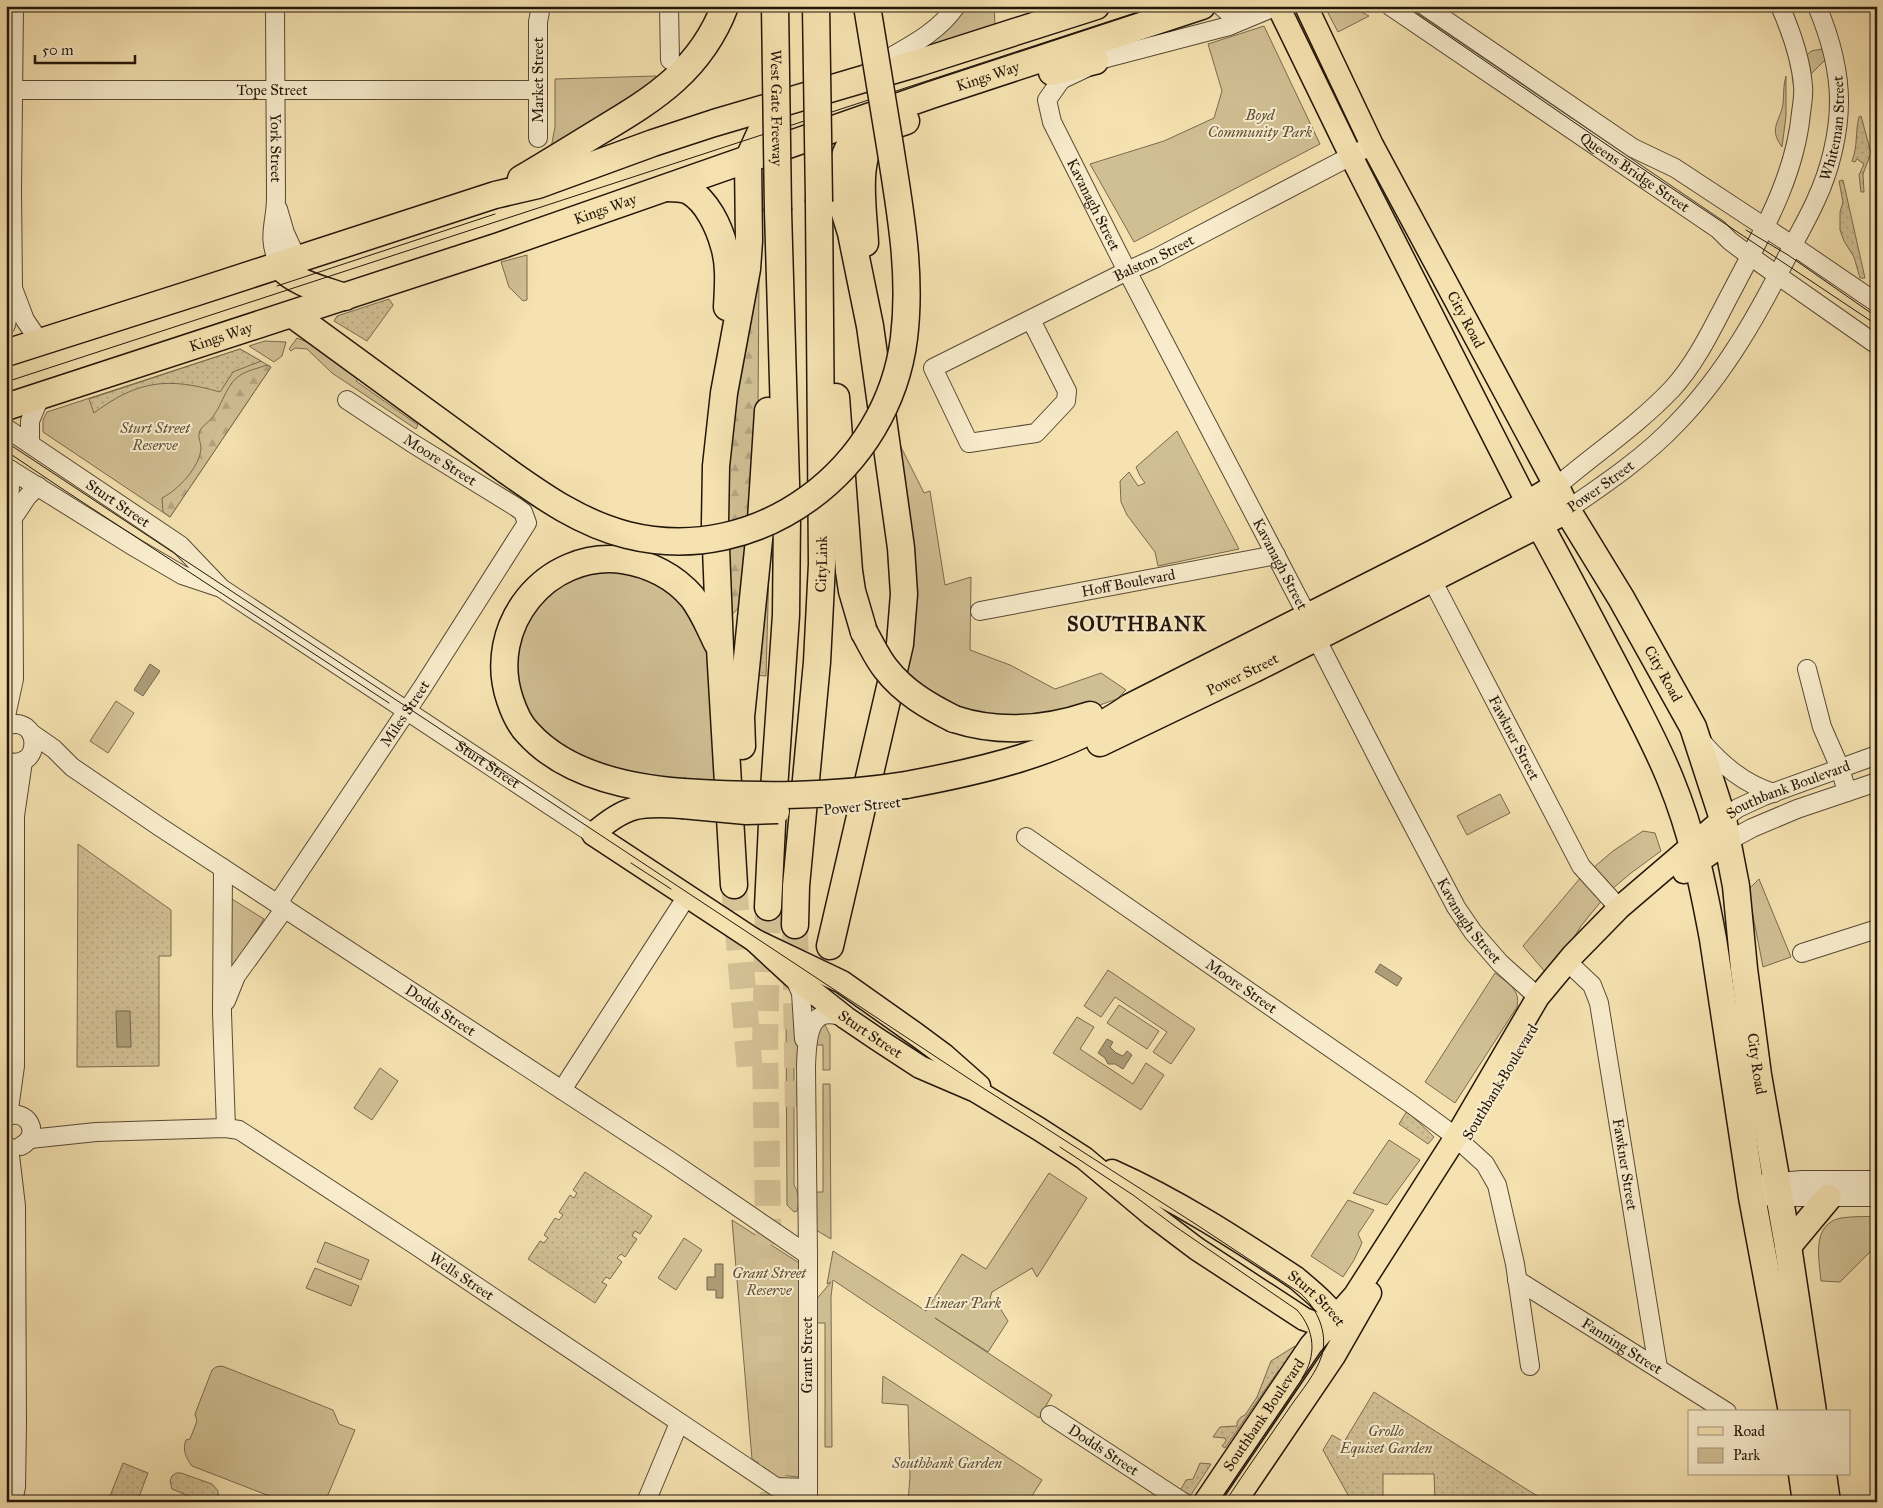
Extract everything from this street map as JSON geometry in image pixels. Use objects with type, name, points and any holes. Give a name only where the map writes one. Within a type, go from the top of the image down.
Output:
[{"type":"highway","points":[[495,194],[658,96],[693,62],[710,38],[725,6]]},
{"type":"highway","name":"West Gate Freeway","points":[[775,6],[778,211]]},
{"type":"highway","points":[[816,6],[831,204],[834,521],[864,632],[885,667],[910,694],[954,719],[984,726],[1028,729],[1130,707]]},
{"type":"highway","points":[[292,314],[507,471],[563,509],[606,529],[651,539],[692,540],[746,531],[787,512],[826,486],[851,460],[874,427],[891,391],[904,340],[906,305],[904,239],[867,6]]},
{"type":"highway","points":[[6,352],[495,194],[538,185],[653,143],[773,105],[918,63],[1096,6]]},
{"type":"highway","name":"Kings Way","points":[[6,407],[345,297],[800,142],[931,94],[1202,6]]},
{"type":"highway","points":[[870,326],[862,180],[868,150],[876,136],[899,123],[1056,70],[1095,61]]},
{"type":"highway","points":[[773,105],[800,142],[831,204],[851,233],[870,326],[901,548],[904,594],[900,644],[830,946]]},
{"type":"highway","points":[[734,885],[720,648],[715,492],[718,439],[724,393],[747,262],[748,160],[773,105]]},
{"type":"highway","points":[[831,204],[839,194],[840,175],[846,153],[855,134],[861,125],[874,115]]},
{"type":"highway","points":[[667,188],[689,191],[698,198],[711,215],[724,246],[728,282],[724,393]]},
{"type":"highway","points":[[768,907],[772,804],[785,624],[787,517],[778,211]]},
{"type":"highway","points":[[778,211],[770,345],[768,424],[761,520],[741,717],[744,770],[750,796],[758,806],[778,812]]},
{"type":"highway","points":[[288,262],[290,275],[301,282],[345,297]]},
{"type":"highway","name":"Power Street","points":[[720,648],[701,610],[692,597],[676,581],[644,565],[620,560],[600,560],[578,564],[566,568],[548,580],[524,603],[518,613],[508,637],[504,666],[507,692],[526,732],[537,743],[561,760],[588,773],[682,800],[750,796],[906,793],[987,784],[1073,755],[1120,734],[1312,627],[1534,514],[1561,498]]},
{"type":"highway","name":"City Road","points":[[1561,498],[1621,598],[1697,737],[1725,830],[1736,886],[1744,968],[1757,1065],[1788,1246],[1813,1410]]},
{"type":"highway","name":"City Road","points":[[1534,514],[1653,739],[1672,782],[1695,854],[1713,939],[1752,1190],[1792,1410]]},
{"type":"highway","name":"CityLink","points":[[795,924],[796,886],[817,662],[834,521]]},
{"type":"highway","name":"Power Street","points":[[778,812],[837,809],[906,793],[956,775],[995,765],[1047,748],[1106,724],[1130,707],[1312,627]]},
{"type":"highway","points":[[1788,1246],[1828,1198]]},
{"type":"highway","points":[[1802,1476],[1806,1502]]},
{"type":"highway","points":[[1823,1476],[1827,1502]]},
{"type":"main road","name":"City Road","points":[[1277,6],[1350,156],[1534,514]]},
{"type":"main road","name":"City Road","points":[[1306,6],[1372,145],[1561,498]]},
{"type":"main road","name":"Power Street","points":[[593,834],[615,816],[631,808],[654,806],[682,800],[746,813],[778,812]]},
{"type":"main road","name":"Southbank Boulevard","points":[[1206,1502],[1306,1353],[1336,1326],[1460,1141],[1543,1001],[1573,955],[1619,908],[1695,854],[1725,830]]},
{"type":"main road","name":"Sturt Street","points":[[593,834],[754,940],[842,982],[876,1004],[944,1055],[1002,1106]]},
{"type":"main road","name":"Southbank Boulevard","points":[[1543,1001],[1624,918],[1695,854]]},
{"type":"main road","name":"Sturt Street","points":[[754,940],[794,977],[846,1018],[920,1067],[976,1091],[1084,1158],[1181,1238],[1290,1310],[1336,1326]]},
{"type":"main road","name":"Sturt Street","points":[[1084,1158],[1144,1186],[1195,1214],[1296,1278],[1310,1290],[1336,1326]]},
{"type":"main road","name":"Southbank Boulevard","points":[[1290,1310],[1299,1318],[1307,1330],[1309,1342],[1306,1353]]},
{"type":"main road","name":"Southbank Boulevard","points":[[1235,1502],[1334,1356],[1336,1326]]},
{"type":"street","name":"York Street","points":[[275,6],[276,201],[272,241],[273,252],[288,262]]},
{"type":"street","points":[[669,6],[670,60]]},
{"type":"street","points":[[845,84],[921,39],[937,27],[956,6]]},
{"type":"street","points":[[1222,6],[1229,13],[1243,20]]},
{"type":"street","points":[[1095,61],[1229,26],[1277,6]]},
{"type":"street","name":"Queens Bridge Street","points":[[1390,6],[1718,229],[1730,241],[1777,276],[1877,345]]},
{"type":"street","name":"Queens Bridge Street","points":[[1425,6],[1633,148],[1675,168],[1877,303]]},
{"type":"street","name":"Whiteman Street","points":[[1750,256],[1785,181],[1799,135],[1803,87],[1794,45],[1780,6]]},
{"type":"street","name":"Whiteman Street","points":[[1777,276],[1824,182],[1834,142],[1839,102],[1837,70],[1829,34],[1817,6]]},
{"type":"street","points":[[6,325],[13,288],[9,190],[9,90],[12,10]]},
{"type":"street","name":"Market Street","points":[[538,12],[538,138]]},
{"type":"street","name":"Kavanagh Street","points":[[1095,61],[1084,69],[1061,80],[1047,100],[1052,122],[1456,907],[1473,932],[1500,962],[1543,1001]]},
{"type":"street","name":"Tope Street","points":[[9,90],[537,90]]},
{"type":"street","name":"Balston Street","points":[[1031,320],[1067,391],[1066,401],[1036,433],[969,444],[934,368],[1127,271],[1165,254],[1372,145]]},
{"type":"street","name":"Power Street","points":[[1561,498],[1633,424],[1673,388],[1712,329],[1750,256]]},
{"type":"street","name":"Power Street","points":[[1561,498],[1644,453],[1676,425],[1703,395],[1726,364],[1777,276]]},
{"type":"street","points":[[13,288],[25,320],[40,342]]},
{"type":"street","points":[[30,444],[30,421],[40,397]]},
{"type":"street","name":"Moore Street","points":[[347,400],[412,444],[516,506],[523,512],[527,523]]},
{"type":"street","name":"Sturt Street","points":[[6,428],[180,545],[221,588],[593,834]]},
{"type":"street","points":[[6,716],[14,679],[15,610],[13,518],[10,504],[9,468]]},
{"type":"street","name":"Sturt Street","points":[[9,468],[182,575],[221,588]]},
{"type":"street","points":[[13,518],[26,496],[38,486]]},
{"type":"street","name":"Miles Street","points":[[222,1013],[236,976],[527,523]]},
{"type":"street","name":"Hoff Boulevard","points":[[980,611],[1276,555]]},
{"type":"street","name":"Fawkner Street","points":[[1426,568],[1582,866],[1619,908]]},
{"type":"street","points":[[1807,669],[1822,727],[1840,768],[1847,792]]},
{"type":"street","points":[[14,679],[28,730],[34,743],[17,759],[15,816],[18,1497]]},
{"type":"street","points":[[6,726],[14,724],[28,730]]},
{"type":"street","name":"Dodds Street","points":[[28,730],[72,767],[562,1090],[808,1255]]},
{"type":"street","points":[[1697,737],[1722,763],[1738,776],[1754,786],[1774,793]]},
{"type":"street","name":"Dodds Street","points":[[17,759],[39,755],[72,767]]},
{"type":"street","name":"Southbank Boulevard","points":[[1725,830],[1738,808],[1877,755]]},
{"type":"street","name":"Southbank Boulevard","points":[[1725,830],[1752,828],[1797,809],[1877,782]]},
{"type":"street","name":"Moore Street","points":[[1026,837],[1408,1102],[1460,1141]]},
{"type":"street","name":"Miles Street","points":[[223,868],[222,1013],[226,1128]]},
{"type":"street","points":[[562,1090],[687,896]]},
{"type":"street","points":[[1802,953],[1877,928]]},
{"type":"street","name":"Fawkner Street","points":[[1575,969],[1592,985],[1599,1002],[1658,1368]]},
{"type":"street","name":"Grant Street","points":[[794,977],[801,993],[806,1067]]},
{"type":"street","name":"Grant Street","points":[[807,1495],[807,1037],[812,1024],[820,1017],[829,1013],[835,1013],[846,1018]]},
{"type":"street","name":"Wells Street","points":[[17,1131],[96,1132],[236,1129],[415,1245],[776,1487],[807,1495]]},
{"type":"street","points":[[1460,1141],[1485,1164],[1497,1185],[1517,1280],[1530,1366]]},
{"type":"street","points":[[1778,1189],[1802,1180],[1877,1180]]},
{"type":"street","points":[[1752,1190],[1778,1189],[1828,1198],[1877,1197]]},
{"type":"street","points":[[761,1223],[775,1229],[789,1228],[802,1218],[806,1208]]},
{"type":"street","name":"Fanning Street","points":[[1517,1280],[1724,1410]]},
{"type":"street","name":"Dodds Street","points":[[1050,1414],[1183,1502]]},
{"type":"street","points":[[646,1502],[679,1423]]},
{"type":"green space","points":[[965,6],[994,6],[995,26],[915,52],[957,18]]},
{"type":"green space","points":[[1337,8],[1358,10],[1369,16],[1338,32],[1327,11]]},
{"type":"green space","name":"Boyd Community Park","points":[[1264,26],[1320,144],[1134,242],[1090,164],[1164,141],[1214,118],[1222,91],[1208,44]]},
{"type":"green space","points":[[1822,49],[1826,59],[1809,76],[1806,56],[1811,51]]},
{"type":"green space","points":[[656,76],[657,82],[551,148],[555,127],[555,79]]},
{"type":"green space","points":[[1786,76],[1786,116],[1782,147],[1775,130],[1782,110]]},
{"type":"green space","points":[[1861,116],[1871,153],[1863,174],[1864,192],[1861,192],[1859,175],[1864,164],[1857,159],[1855,162],[1852,161],[1859,117]]},
{"type":"green space","points":[[1843,180],[1865,278],[1860,278],[1854,257],[1844,241],[1840,230],[1840,212],[1843,202],[1839,181]]},
{"type":"green space","points":[[527,255],[527,300],[523,301],[509,287],[501,262]]},
{"type":"green space","points":[[759,272],[758,410],[740,606],[729,618],[725,549],[729,432]]},
{"type":"green space","points":[[389,299],[393,305],[367,341],[334,321],[337,316]]},
{"type":"green space","points":[[297,338],[307,342],[359,378],[356,381],[418,425],[416,429],[332,373],[307,349],[295,348],[291,351],[289,349]]},
{"type":"green space","points":[[265,341],[286,342],[282,356],[274,362],[249,346]]},
{"type":"green space","name":"Sturt Street Reserve","points":[[240,349],[271,367],[170,517],[43,432],[43,420],[47,412]]},
{"type":"green space","points":[[240,349],[261,361],[233,372],[220,392],[185,384],[154,384],[125,394],[94,413],[89,399]]},
{"type":"green space","points":[[267,365],[271,367],[170,517],[163,512],[162,498],[181,484],[197,463],[201,448],[200,430],[213,417],[229,387],[237,378],[248,371]]},
{"type":"green space","points":[[1177,431],[1239,549],[1158,566],[1155,552],[1127,515],[1121,502],[1120,481],[1129,472],[1138,486],[1145,483],[1136,467]]},
{"type":"green space","points":[[900,445],[924,493],[930,491],[945,585],[971,577],[970,650],[1010,665],[1055,689],[1101,673],[1126,690],[1117,699],[1097,706],[1043,718],[976,715],[936,699],[903,672]]},
{"type":"green space","points":[[769,564],[769,567],[766,676],[754,675]]},
{"type":"green space","points":[[577,570],[652,573],[704,628],[708,644],[717,788],[632,777],[567,751],[530,718],[513,671],[529,608]]},
{"type":"green space","points":[[116,701],[134,713],[108,753],[90,741]]},
{"type":"green space","points":[[1500,794],[1510,813],[1467,835],[1457,816]]},
{"type":"green space","points":[[1643,831],[1655,833],[1661,851],[1612,889],[1593,868],[1613,851]]},
{"type":"green space","points":[[78,844],[171,910],[171,956],[159,956],[159,1066],[77,1067]]},
{"type":"green space","points":[[1581,877],[1603,899],[1581,926],[1562,957],[1546,973],[1523,946]]},
{"type":"green space","points":[[1759,879],[1791,957],[1763,967],[1748,890]]},
{"type":"green space","points":[[227,896],[264,919],[228,974]]},
{"type":"green space","points":[[1108,970],[1195,1029],[1171,1064],[1153,1052],[1167,1032],[1115,997],[1101,1017],[1084,1006]]},
{"type":"green space","points":[[1495,973],[1515,991],[1518,1001],[1517,1007],[1455,1103],[1425,1082]]},
{"type":"green space","points":[[1119,1005],[1159,1031],[1147,1049],[1107,1023]]},
{"type":"green space","points":[[799,1008],[799,1045],[794,1054],[794,1185],[799,1201],[797,1211],[794,1212],[787,1205],[786,1015]]},
{"type":"green space","points":[[1077,1017],[1094,1027],[1080,1049],[1133,1084],[1146,1063],[1164,1075],[1141,1110],[1053,1053]]},
{"type":"green space","points":[[823,1021],[830,1035],[830,1070],[823,1070],[823,1045],[813,1045]]},
{"type":"green space","points":[[380,1068],[398,1081],[372,1120],[354,1108]]},
{"type":"green space","points":[[823,1084],[830,1084],[831,1239],[816,1230],[813,1192],[823,1192]]},
{"type":"green space","points":[[1407,1111],[1434,1137],[1428,1144],[1399,1124]]},
{"type":"green space","points":[[1389,1140],[1420,1160],[1387,1205],[1353,1193]]},
{"type":"green space","points":[[585,1172],[652,1216],[640,1234],[635,1231],[632,1236],[637,1239],[625,1257],[621,1254],[617,1258],[622,1262],[610,1279],[606,1277],[602,1282],[607,1285],[595,1303],[528,1259],[540,1241],[544,1243],[548,1238],[544,1235],[555,1218],[559,1220],[563,1215],[559,1212],[570,1195],[574,1198],[577,1193],[573,1190]]},
{"type":"green space","name":"Linear Park","points":[[1049,1173],[1087,1198],[1037,1277],[1032,1268],[992,1292],[990,1298],[998,1305],[1008,1321],[988,1352],[935,1318],[1052,1395],[1039,1418],[833,1280],[831,1297],[832,1447],[825,1447],[825,1323],[815,1323],[815,1301],[831,1282],[827,1284],[833,1251],[926,1311],[962,1254],[986,1269]]},
{"type":"green space","points":[[1348,1200],[1374,1210],[1358,1234],[1362,1243],[1343,1277],[1311,1256]]},
{"type":"green space","points":[[1877,1216],[1877,1245],[1840,1282],[1821,1281],[1819,1244],[1825,1227],[1841,1218]]},
{"type":"green space","name":"Grant Street Reserve","points":[[732,1220],[801,1264],[799,1477],[778,1475],[752,1459]]},
{"type":"green space","points":[[684,1238],[702,1250],[676,1290],[658,1278]]},
{"type":"green space","points":[[325,1242],[369,1260],[361,1280],[317,1262]]},
{"type":"green space","points":[[315,1268],[359,1286],[351,1306],[306,1288]]},
{"type":"green space","points":[[1295,1346],[1296,1348],[1287,1364],[1278,1371],[1225,1448],[1222,1446],[1226,1441],[1225,1438],[1213,1437],[1220,1427],[1237,1426],[1237,1422],[1245,1415],[1257,1397],[1271,1361]]},
{"type":"green space","points":[[222,1366],[333,1410],[339,1424],[355,1430],[325,1502],[285,1502],[192,1466],[185,1453],[185,1443],[186,1440],[190,1439],[197,1421],[195,1414],[212,1370]]},
{"type":"green space","name":"Southbank Garden","points":[[883,1376],[1042,1480],[1028,1502],[908,1502],[910,1477],[908,1405],[882,1403]]},
{"type":"green space","points":[[1293,1387],[1301,1393],[1227,1502],[1213,1502]]},
{"type":"green space","name":"Grollo Equiset Garden","points":[[1374,1392],[1547,1502],[1412,1502],[1412,1500],[1435,1500],[1434,1474],[1383,1474],[1383,1499],[1398,1499],[1398,1502],[1352,1502],[1323,1450],[1332,1435],[1344,1442]]},
{"type":"green space","points":[[123,1463],[148,1473],[137,1502],[108,1501]]},
{"type":"green space","points":[[1200,1463],[1211,1464],[1191,1495],[1180,1491],[1186,1480],[1193,1479]]},
{"type":"green space","points":[[176,1473],[212,1484],[218,1491],[218,1496],[213,1502],[203,1502],[172,1489],[170,1481]]},
{"type":"shaded area","points":[[150,664],[160,671],[143,696],[134,690]]},
{"type":"shaded area","points":[[1380,964],[1402,978],[1397,986],[1375,972]]},
{"type":"shaded area","points":[[116,1011],[130,1011],[131,1047],[117,1047]]},
{"type":"shaded area","points":[[1107,1039],[1113,1042],[1110,1047],[1116,1053],[1123,1056],[1127,1051],[1132,1055],[1123,1069],[1115,1064],[1108,1064],[1105,1058],[1098,1053]]},
{"type":"shaded area","points":[[715,1264],[723,1264],[723,1298],[716,1298],[716,1290],[707,1290],[707,1277],[715,1277]]},
{"type":"tunnel","points":[[734,885],[750,1071]]},
{"type":"tunnel","points":[[768,907],[765,1049],[773,1502]]},
{"type":"tunnel","points":[[795,925],[798,1116]]},
{"type":"tram line","points":[[6,382],[1156,6]]},
{"type":"tram line","points":[[1405,6],[1613,149],[1877,325]]},
{"type":"tram line","points":[[277,286],[495,214]]},
{"type":"tram line","points":[[1746,230],[1788,255],[1871,313]]},
{"type":"tram line","points":[[6,442],[977,1084],[1300,1293],[1320,1321],[1323,1338],[1322,1355],[1308,1382],[1225,1502]]},
{"type":"tram line","points":[[6,451],[389,703]]},
{"type":"tram line","points":[[631,863],[671,889]]},
{"type":"tram line","points":[[1060,1147],[1133,1195],[1176,1227],[1297,1310],[1307,1326],[1312,1343],[1310,1361],[1302,1378]]},
{"type":"district","name":"SOUTHBANK","points":[[1137,624]]}]
